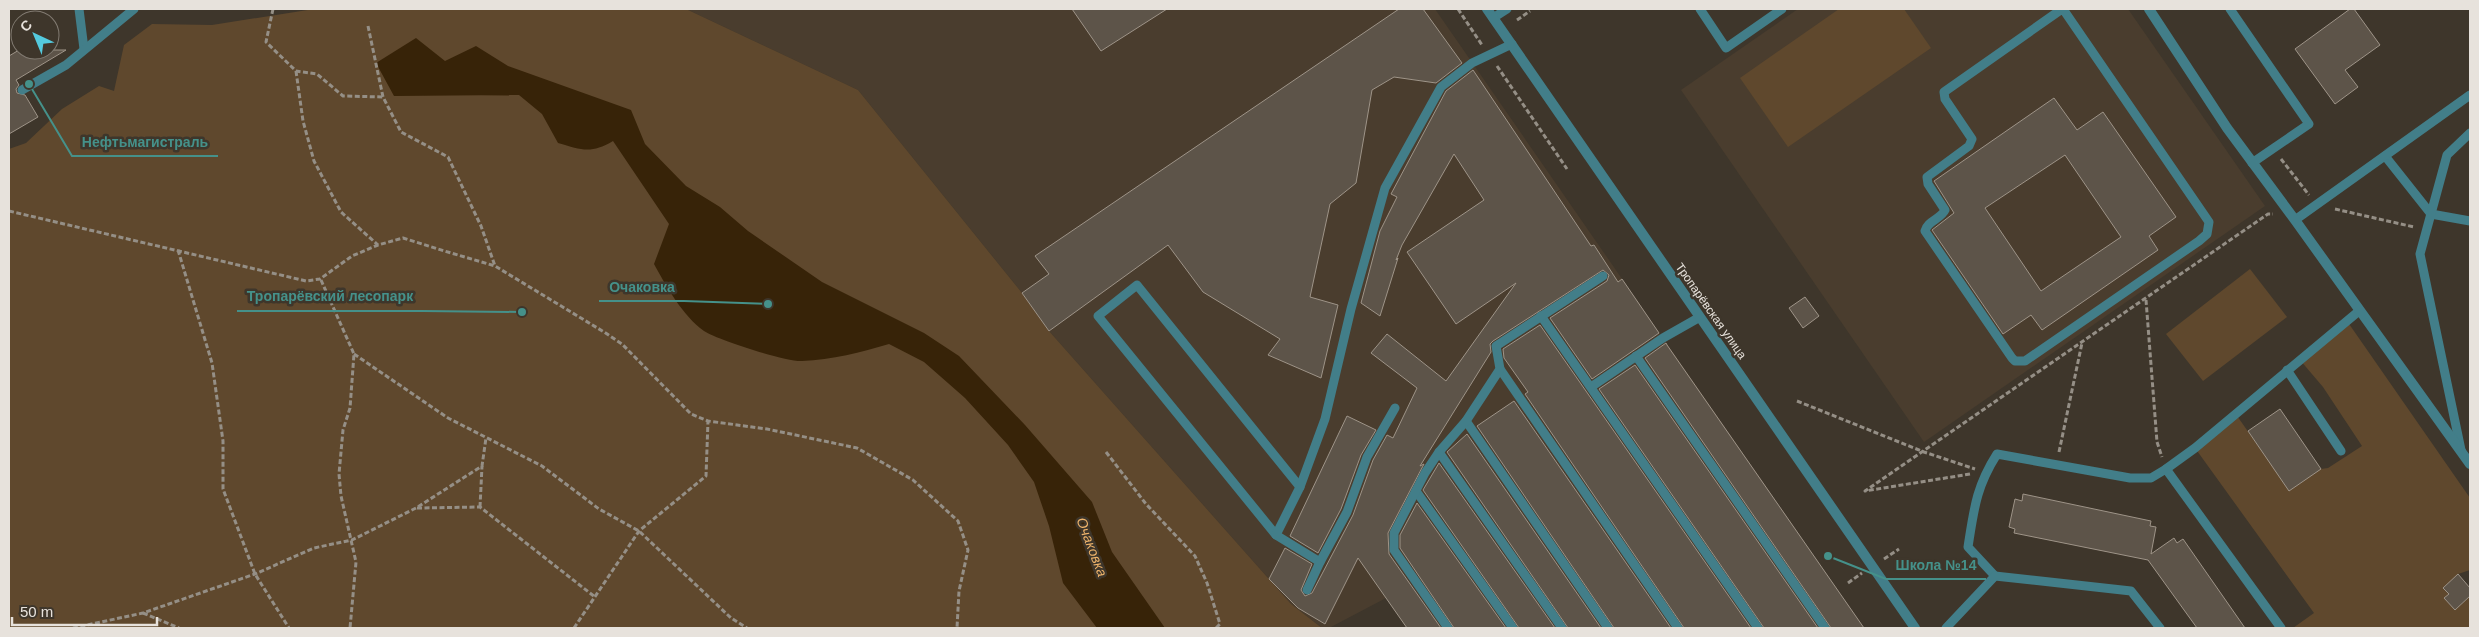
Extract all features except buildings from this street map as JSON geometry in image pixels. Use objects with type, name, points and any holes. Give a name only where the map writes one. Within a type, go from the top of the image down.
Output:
[{"type":"street","points":[[2148,9],[2252,163],[2294,217],[2359,311],[2470,464]]},
{"type":"street","name":"Тропарёвская улица","points":[[1490,13],[1915,628]]},
{"type":"lane","points":[[79,9],[84,49]]},
{"type":"lane","points":[[22,90],[66,65],[134,9]]},
{"type":"lane","points":[[1490,13],[1507,9]]},
{"type":"lane","points":[[1700,9],[1726,48],[1782,9]]},
{"type":"lane","points":[[2062,9],[2209,222],[2207,234],[2200,241],[2026,361],[2020,362],[2012,358],[1925,231],[1928,225],[1942,215],[1945,210],[1928,184],[1926,176],[1969,146],[1972,139],[1945,98],[1944,92],[2062,9]]},
{"type":"lane","points":[[2230,9],[2309,124],[2252,163]]},
{"type":"lane","points":[[1276,535],[1300,487],[1325,420],[1351,309],[1384,188],[1441,87],[1472,63],[1512,44]]},
{"type":"lane","points":[[2294,217],[2317,206],[2470,95]]},
{"type":"lane","points":[[2470,133],[2447,155],[2420,254],[2461,451],[2470,458]]},
{"type":"lane","points":[[2385,156],[2431,214],[2470,221]]},
{"type":"lane","points":[[1603,276],[1496,346],[1500,369],[1678,628]]},
{"type":"lane","points":[[1300,487],[1137,285],[1098,316],[1276,535],[1320,562]]},
{"type":"lane","points":[[2160,628],[2132,591],[1995,576],[1968,546],[1977,492],[1997,454],[2130,478],[2151,478],[2195,448],[2359,311]]},
{"type":"lane","points":[[1541,316],[1758,628]]},
{"type":"lane","points":[[1591,387],[1636,356],[1700,317]]},
{"type":"lane","points":[[1636,356],[1824,628]]},
{"type":"lane","points":[[1448,628],[1394,550],[1394,533],[1439,452],[1466,421],[1500,369]]},
{"type":"lane","points":[[2287,370],[2341,451]]},
{"type":"lane","points":[[1307,590],[1347,512],[1367,457],[1395,408]]},
{"type":"lane","points":[[1466,421],[1608,628]]},
{"type":"lane","points":[[1439,452],[1562,628]]},
{"type":"lane","points":[[2166,469],[2281,628]]},
{"type":"lane","points":[[1416,491],[1513,628]]},
{"type":"lane","points":[[1946,628],[1995,576]]},
{"type":"path","points":[[273,9],[266,42],[296,71],[317,74],[343,96],[382,96]]},
{"type":"path","points":[[1458,9],[1567,169]]},
{"type":"path","points":[[368,26],[382,96],[401,132],[448,157],[481,226],[495,266]]},
{"type":"path","points":[[296,71],[303,121],[314,161],[341,212],[378,245]]},
{"type":"path","points":[[2317,206],[2427,229]]},
{"type":"path","points":[[9,211],[306,281],[320,280],[352,256],[378,245],[403,238],[495,266],[622,344],[691,414],[708,421],[767,429],[857,448],[913,480],[958,522],[968,550],[959,591],[957,628]]},
{"type":"path","points":[[1986,472],[1864,491],[1924,452],[2268,214],[2294,217]]},
{"type":"path","points":[[178,250],[212,363],[223,441],[223,489],[255,574],[290,628]]},
{"type":"path","points":[[320,280],[354,354],[350,408],[343,430],[339,474],[341,496],[356,562],[350,628]]},
{"type":"path","points":[[2146,299],[2157,442],[2166,469]]},
{"type":"path","points":[[2056,464],[2082,343]]},
{"type":"path","points":[[354,354],[448,418],[542,466],[599,509],[639,531],[731,618],[747,628]]},
{"type":"path","points":[[1797,400],[1924,452],[1986,472]]},
{"type":"path","points":[[574,628],[639,531],[706,476],[708,421]]},
{"type":"path","points":[[480,506],[482,466],[486,438]]},
{"type":"path","points":[[1106,452],[1146,504],[1195,556],[1207,583],[1220,624],[1216,628]]},
{"type":"path","points":[[73,628],[143,613],[255,574],[314,548],[352,540],[416,508],[482,466]]},
{"type":"path","points":[[416,508],[480,506],[595,597]]},
{"type":"path","points":[[143,613],[179,628]]},
{"type":"shaded area","points":[[314,9],[686,9],[858,90],[1022,293],[1049,331],[1291,604],[1322,628],[9,628],[9,149],[26,143],[62,109],[99,86],[114,91],[124,45],[152,24],[212,25]]},
{"type":"shaded area","points":[[686,9],[1435,9],[1864,628],[1407,628],[1386,598],[1329,628],[1322,628],[1291,604],[1049,331],[1022,293],[858,90]]},
{"type":"shaded area","points":[[1798,9],[2128,9],[2265,206],[1924,442],[1681,90]]},
{"type":"shaded area","points":[[1839,9],[1904,9],[1931,48],[1788,147],[1740,78]]},
{"type":"shaded area","points":[[2250,269],[2287,317],[2203,381],[2166,334]]},
{"type":"shaded area","points":[[2347,321],[2470,498],[2470,570],[2458,574],[2445,599],[2455,610],[2470,596],[2470,628],[2293,628],[2314,613],[2195,448],[2235,413],[2289,490],[2362,446],[2323,387],[2300,360]]},
{"type":"water","points":[[416,38],[445,61],[476,46],[508,66],[631,110],[645,144],[686,186],[720,207],[748,231],[822,282],[924,333],[959,356],[1025,425],[1092,502],[1112,552],[1165,628],[1097,628],[1063,583],[1049,526],[1034,482],[1008,445],[965,398],[924,362],[889,344],[835,357],[802,361],[794,360],[752,350],[704,331],[682,309],[654,264],[669,224],[613,141],[599,148],[586,150],[558,143],[542,114],[519,95],[394,96],[376,63]]},
{"type":"place","name":"Нефтьмагистраль","points":[[29,84]]},
{"type":"place","name":"Очаковка","points":[[768,304]]},
{"type":"place","name":"Тропарёвский лесопарк","points":[[522,312]]},
{"type":"place","name":"Школа №14","points":[[1828,556]]}]
